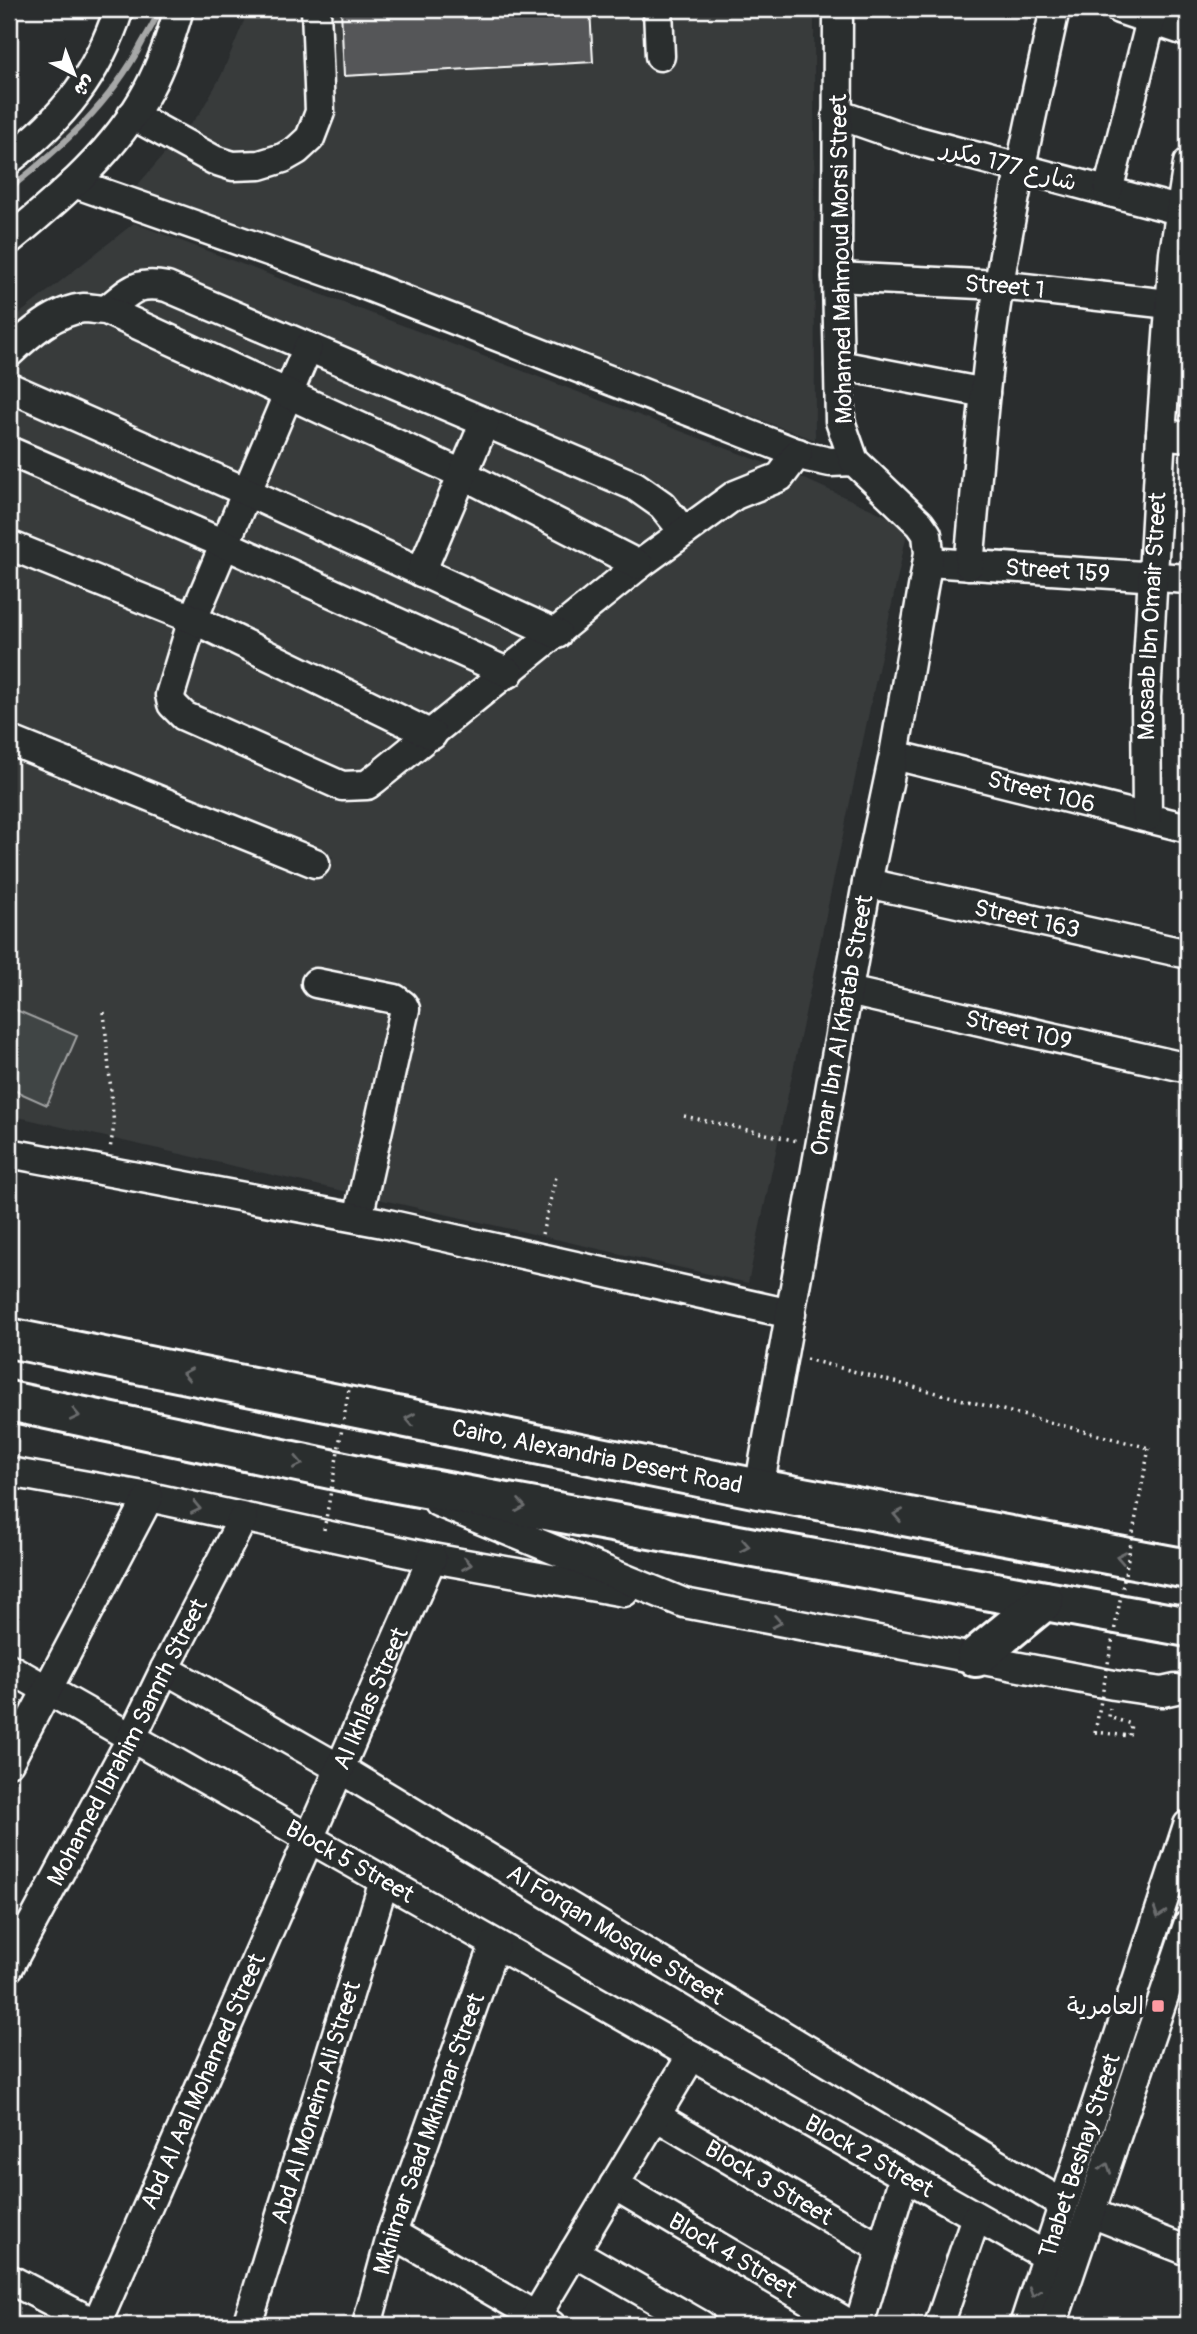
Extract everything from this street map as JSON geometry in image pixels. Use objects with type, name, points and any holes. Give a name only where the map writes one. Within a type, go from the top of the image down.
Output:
[{"type":"highway","name":"Cairo, Alexandria Desert Road","points":[[9,1338],[760,1489],[1188,1569]]},
{"type":"highway","points":[[9,1401],[392,1482],[1188,1627]]},
{"type":"highway","points":[[976,1657],[1044,1601]]},
{"type":"street","points":[[9,160],[40,135],[85,83],[109,38],[119,9]]},
{"type":"street","points":[[9,240],[74,183],[118,135],[148,90],[168,47],[179,9]]},
{"type":"street","points":[[132,114],[214,160],[233,166],[260,165],[283,158],[310,138],[320,112],[316,9]]},
{"type":"street","points":[[658,9],[660,56]]},
{"type":"street","name":"Mohamed Mahmoud Morsi Street","points":[[838,9],[840,421],[854,461],[920,524],[927,534],[928,562]]},
{"type":"street","points":[[969,565],[985,393],[999,285],[1055,9]]},
{"type":"street","points":[[1119,9],[1151,20],[1186,24]]},
{"type":"street","points":[[1108,191],[1151,20]]},
{"type":"street","name":"شارع 177 مكرر","points":[[837,114],[906,138],[1182,211]]},
{"type":"street","name":"Mosaab Ibn Omair Street","points":[[1147,817],[1146,697],[1153,576],[1175,436],[1179,306],[1174,253],[1188,163]]},
{"type":"street","points":[[74,183],[360,283],[798,453],[830,462],[854,461]]},
{"type":"street","name":"Street 1","points":[[838,277],[999,285],[1179,306]]},
{"type":"street","points":[[106,310],[136,287],[148,283],[167,287],[635,486],[662,505],[684,532]]},
{"type":"street","points":[[9,353],[26,337],[61,315],[83,308],[106,310],[464,475],[639,565]]},
{"type":"street","points":[[308,347],[193,619],[170,695],[172,704],[184,716],[342,786],[367,785],[509,673],[639,565],[735,495],[780,477],[798,453]]},
{"type":"street","points":[[839,365],[985,393]]},
{"type":"street","points":[[9,387],[557,634]]},
{"type":"street","points":[[421,572],[485,422]]},
{"type":"street","points":[[9,451],[509,673]]},
{"type":"street","points":[[9,545],[193,619],[432,735]]},
{"type":"street","name":"Street 159","points":[[928,562],[1188,579]]},
{"type":"street","name":"Omar Ibn Al Khatab Street","points":[[760,1489],[867,883],[894,755],[928,562]]},
{"type":"street","points":[[9,740],[315,863]]},
{"type":"street","name":"Street 106","points":[[894,755],[1188,828]]},
{"type":"street","name":"Street 163","points":[[867,883],[1188,954]]},
{"type":"street","points":[[316,983],[396,999],[405,1009],[358,1218]]},
{"type":"street","name":"Street 109","points":[[848,991],[1188,1069]]},
{"type":"street","points":[[9,1153],[358,1218],[791,1314]]},
{"type":"street","points":[[9,1472],[149,1497],[432,1558],[976,1657],[998,1653],[1158,1682],[1182,1689]]},
{"type":"street","points":[[392,1482],[684,1603]]},
{"type":"street","points":[[9,1762],[149,1497]]},
{"type":"street","name":"Mohamed Ibrahim Samrh Street","points":[[9,1967],[132,1737],[243,1518]]},
{"type":"street","name":"Al Ikhlas Street","points":[[309,1838],[432,1558]]},
{"type":"street","name":"Block 5 Street","points":[[9,1668],[692,2055]]},
{"type":"street","name":"Al Forqan Mosque Street","points":[[165,1669],[339,1768],[1063,2204]]},
{"type":"street","name":"Thabet Beshay Street","points":[[1024,2325],[1188,1825]]},
{"type":"street","name":"Abd Al Aal Mohamed Street","points":[[96,2325],[309,1838]]},
{"type":"street","name":"Abd Al Moneim Ali Street","points":[[247,2325],[384,1881]]},
{"type":"street","name":"Thabet Beshay Street","points":[[1052,2325],[1188,1925]]},
{"type":"street","name":"Mkhimar Saad Mkhimar Street","points":[[367,2325],[392,2232],[495,1944]]},
{"type":"street","points":[[392,2232],[544,2321],[574,2252],[692,2055]]},
{"type":"street","name":"Block 2 Street","points":[[692,2055],[1046,2256]]},
{"type":"street","name":"Block 3 Street","points":[[656,2116],[882,2249]]},
{"type":"street","points":[[859,2325],[904,2176]]},
{"type":"street","name":"Block 4 Street","points":[[614,2185],[851,2325]]},
{"type":"street","points":[[1091,2213],[1188,2251]]},
{"type":"street","points":[[939,2325],[976,2217]]},
{"type":"street","points":[[574,2252],[701,2325]]},
{"type":"street","points":[[9,2279],[96,2325]]},
{"type":"path","points":[[103,1171],[113,1139],[114,1126],[104,1012]]},
{"type":"path","points":[[684,1116],[821,1145]]},
{"type":"path","points":[[536,1257],[556,1177]]},
{"type":"path","points":[[784,1353],[1149,1448],[1095,1732],[1129,1736],[1131,1724],[1114,1718]]},
{"type":"path","points":[[324,1530],[349,1389]]},
{"type":"shaded area","points":[[249,9],[814,9],[815,440],[135,188],[200,113],[221,76]]},
{"type":"shaded area","points":[[134,223],[796,475],[893,519],[907,533],[748,1283],[9,1115],[9,755],[313,874],[333,857],[9,722],[9,322]]},
{"type":"shaded area","points":[[9,1007],[77,1036],[47,1105],[9,1088]]},
{"type":"building","points":[[341,9],[590,9],[593,62],[344,76]]},
{"type":"waterway","points":[[9,189],[66,141],[100,105],[130,65],[159,9]]},
{"type":"place","name":"العامرية","points":[[1158,2006]]}]
